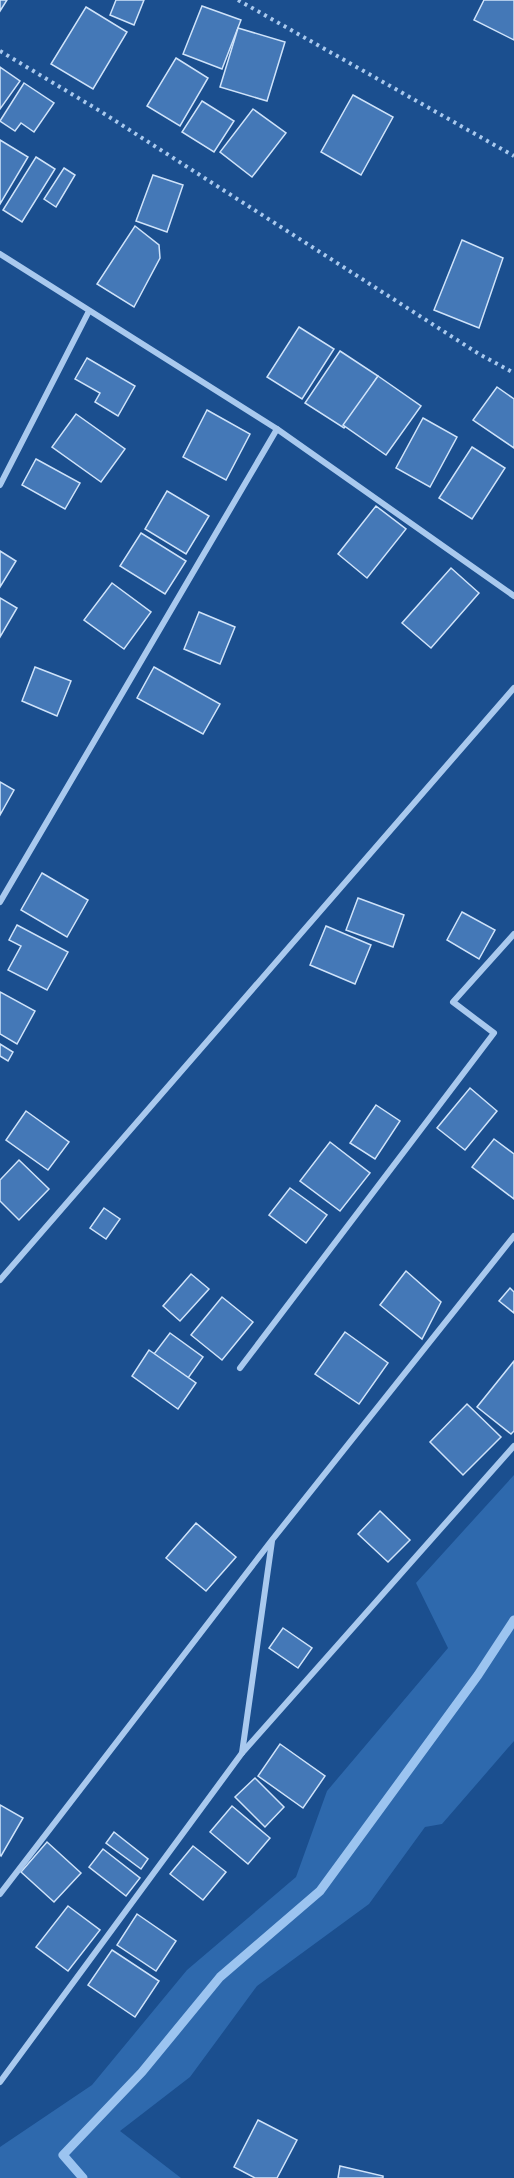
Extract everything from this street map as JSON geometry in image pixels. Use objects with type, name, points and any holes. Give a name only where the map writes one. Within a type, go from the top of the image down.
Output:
[{"type":"street","points":[[0,254],[277,429],[514,596]]},
{"type":"street","points":[[0,485],[89,311]]},
{"type":"street","points":[[0,903],[277,429]]},
{"type":"street","points":[[0,1280],[514,688]]},
{"type":"street","points":[[240,1368],[494,1033],[453,1002],[514,934]]},
{"type":"street","points":[[0,1894],[272,1540],[514,1236]]},
{"type":"street","points":[[0,2082],[242,1753],[514,1446]]},
{"type":"street","points":[[242,1753],[272,1540]]},
{"type":"path","points":[[238,0],[514,156]]},
{"type":"path","points":[[0,51],[100,111],[479,354],[514,373]]},
{"type":"shaded area","points":[[514,1475],[514,1741],[442,1824],[425,1827],[369,1904],[257,1986],[190,2077],[120,2131],[181,2178],[0,2178],[0,2147],[92,2085],[187,1970],[296,1877],[327,1791],[448,1648],[416,1583]]},
{"type":"building","points":[[0,0],[7,0],[0,11]]},
{"type":"building","points":[[116,0],[144,0],[134,25],[110,15]]},
{"type":"building","points":[[484,0],[514,0],[514,40],[474,20]]},
{"type":"building","points":[[202,6],[241,20],[222,69],[183,54]]},
{"type":"building","points":[[86,7],[127,32],[93,89],[51,64]]},
{"type":"building","points":[[238,28],[285,42],[267,101],[220,87]]},
{"type":"building","points":[[176,58],[208,78],[180,126],[147,106]]},
{"type":"building","points":[[0,67],[20,81],[0,109]]},
{"type":"building","points":[[24,83],[54,103],[34,132],[21,123],[15,131],[0,121]]},
{"type":"building","points":[[353,95],[393,117],[361,175],[321,152]]},
{"type":"building","points":[[202,101],[234,121],[214,152],[182,132]]},
{"type":"building","points":[[253,109],[286,133],[252,177],[220,152]]},
{"type":"building","points":[[0,140],[28,157],[0,204]]},
{"type":"building","points":[[36,157],[55,169],[22,222],[3,210]]},
{"type":"building","points":[[64,168],[75,175],[56,207],[44,199]]},
{"type":"building","points":[[153,175],[183,185],[167,232],[136,221]]},
{"type":"building","points":[[135,226],[159,245],[160,258],[134,307],[97,284]]},
{"type":"building","points":[[462,240],[503,258],[479,328],[434,310]]},
{"type":"building","points":[[299,327],[334,349],[302,399],[267,377]]},
{"type":"building","points":[[340,351],[378,376],[344,428],[305,403]]},
{"type":"building","points":[[87,358],[135,386],[118,416],[95,402],[100,393],[75,379]]},
{"type":"building","points":[[378,376],[421,406],[386,455],[343,425]]},
{"type":"building","points":[[497,387],[514,399],[514,448],[473,420]]},
{"type":"building","points":[[207,410],[250,434],[226,480],[183,457]]},
{"type":"building","points":[[76,414],[125,449],[101,482],[52,447]]},
{"type":"building","points":[[423,418],[457,437],[430,487],[396,468]]},
{"type":"building","points":[[472,447],[505,468],[472,519],[439,498]]},
{"type":"building","points":[[36,459],[80,483],[65,509],[22,485]]},
{"type":"building","points":[[167,491],[209,516],[186,554],[145,529]]},
{"type":"building","points":[[376,506],[406,529],[367,578],[338,554]]},
{"type":"building","points":[[141,533],[186,561],[165,594],[120,566]]},
{"type":"building","points":[[0,551],[16,561],[0,587]]},
{"type":"building","points":[[451,568],[479,593],[431,648],[402,623]]},
{"type":"building","points":[[112,583],[151,612],[124,649],[84,620]]},
{"type":"building","points":[[0,598],[17,608],[0,637]]},
{"type":"building","points":[[199,612],[235,627],[220,664],[184,649]]},
{"type":"building","points":[[35,667],[71,681],[57,716],[22,701]]},
{"type":"building","points":[[154,667],[220,704],[203,734],[137,698]]},
{"type":"building","points":[[0,782],[14,790],[0,815]]},
{"type":"building","points":[[42,873],[88,900],[67,937],[21,910]]},
{"type":"building","points":[[358,898],[404,915],[393,947],[346,930]]},
{"type":"building","points":[[462,912],[495,930],[479,959],[447,940]]},
{"type":"building","points":[[17,925],[68,952],[47,990],[8,970],[21,946],[9,940]]},
{"type":"building","points":[[326,926],[371,945],[355,984],[310,965]]},
{"type":"building","points":[[0,992],[35,1011],[17,1044],[0,1034]]},
{"type":"building","points":[[0,1044],[13,1052],[8,1061],[0,1056]]},
{"type":"building","points":[[470,1088],[497,1111],[465,1150],[437,1128]]},
{"type":"building","points":[[376,1105],[400,1121],[375,1159],[350,1143]]},
{"type":"building","points":[[26,1111],[69,1142],[48,1170],[6,1140]]},
{"type":"building","points":[[494,1139],[514,1154],[514,1199],[472,1167]]},
{"type":"building","points":[[330,1142],[370,1173],[340,1211],[300,1181]]},
{"type":"building","points":[[19,1160],[49,1189],[19,1220],[0,1201],[0,1180]]},
{"type":"building","points":[[290,1188],[327,1215],[306,1243],[269,1215]]},
{"type":"building","points":[[104,1208],[120,1219],[106,1239],[90,1228]]},
{"type":"building","points":[[406,1271],[441,1302],[422,1339],[380,1305]]},
{"type":"building","points":[[191,1274],[209,1289],[180,1321],[163,1306]]},
{"type":"building","points":[[510,1288],[514,1292],[514,1313],[499,1301]]},
{"type":"building","points":[[222,1297],[253,1322],[222,1360],[191,1335]]},
{"type":"building","points":[[345,1332],[388,1363],[359,1404],[315,1374]]},
{"type":"building","points":[[170,1333],[203,1357],[188,1378],[154,1354]]},
{"type":"building","points":[[149,1350],[196,1383],[178,1409],[132,1376]]},
{"type":"building","points":[[514,1361],[514,1431],[511,1434],[477,1407]]},
{"type":"building","points":[[467,1404],[501,1437],[463,1475],[430,1442]]},
{"type":"building","points":[[380,1511],[410,1540],[388,1562],[358,1534]]},
{"type":"building","points":[[196,1523],[236,1557],[206,1591],[166,1558]]},
{"type":"building","points":[[283,1628],[312,1648],[298,1668],[269,1648]]},
{"type":"building","points":[[280,1744],[325,1776],[303,1808],[258,1776]]},
{"type":"building","points":[[255,1778],[284,1807],[265,1827],[235,1797]]},
{"type":"building","points":[[0,1805],[23,1818],[1,1856],[0,1855]]},
{"type":"building","points":[[232,1806],[270,1838],[248,1864],[210,1832]]},
{"type":"building","points":[[114,1832],[148,1859],[141,1869],[106,1843]]},
{"type":"building","points":[[47,1842],[81,1873],[54,1902],[21,1872]]},
{"type":"building","points":[[193,1846],[226,1872],[203,1900],[170,1874]]},
{"type":"building","points":[[103,1849],[140,1878],[126,1896],[89,1867]]},
{"type":"building","points":[[68,1906],[100,1930],[68,1971],[36,1947]]},
{"type":"building","points":[[137,1914],[176,1941],[156,1971],[117,1945]]},
{"type":"building","points":[[112,1950],[159,1981],[135,2017],[88,1985]]},
{"type":"building","points":[[258,2120],[297,2140],[277,2178],[255,2178],[234,2167]]},
{"type":"building","points":[[340,2166],[383,2176],[383,2178],[338,2178]]},
{"type":"waterway","points":[[83,2178],[63,2155],[142,2072],[220,1977],[320,1891],[478,1675],[514,1620]]}]
